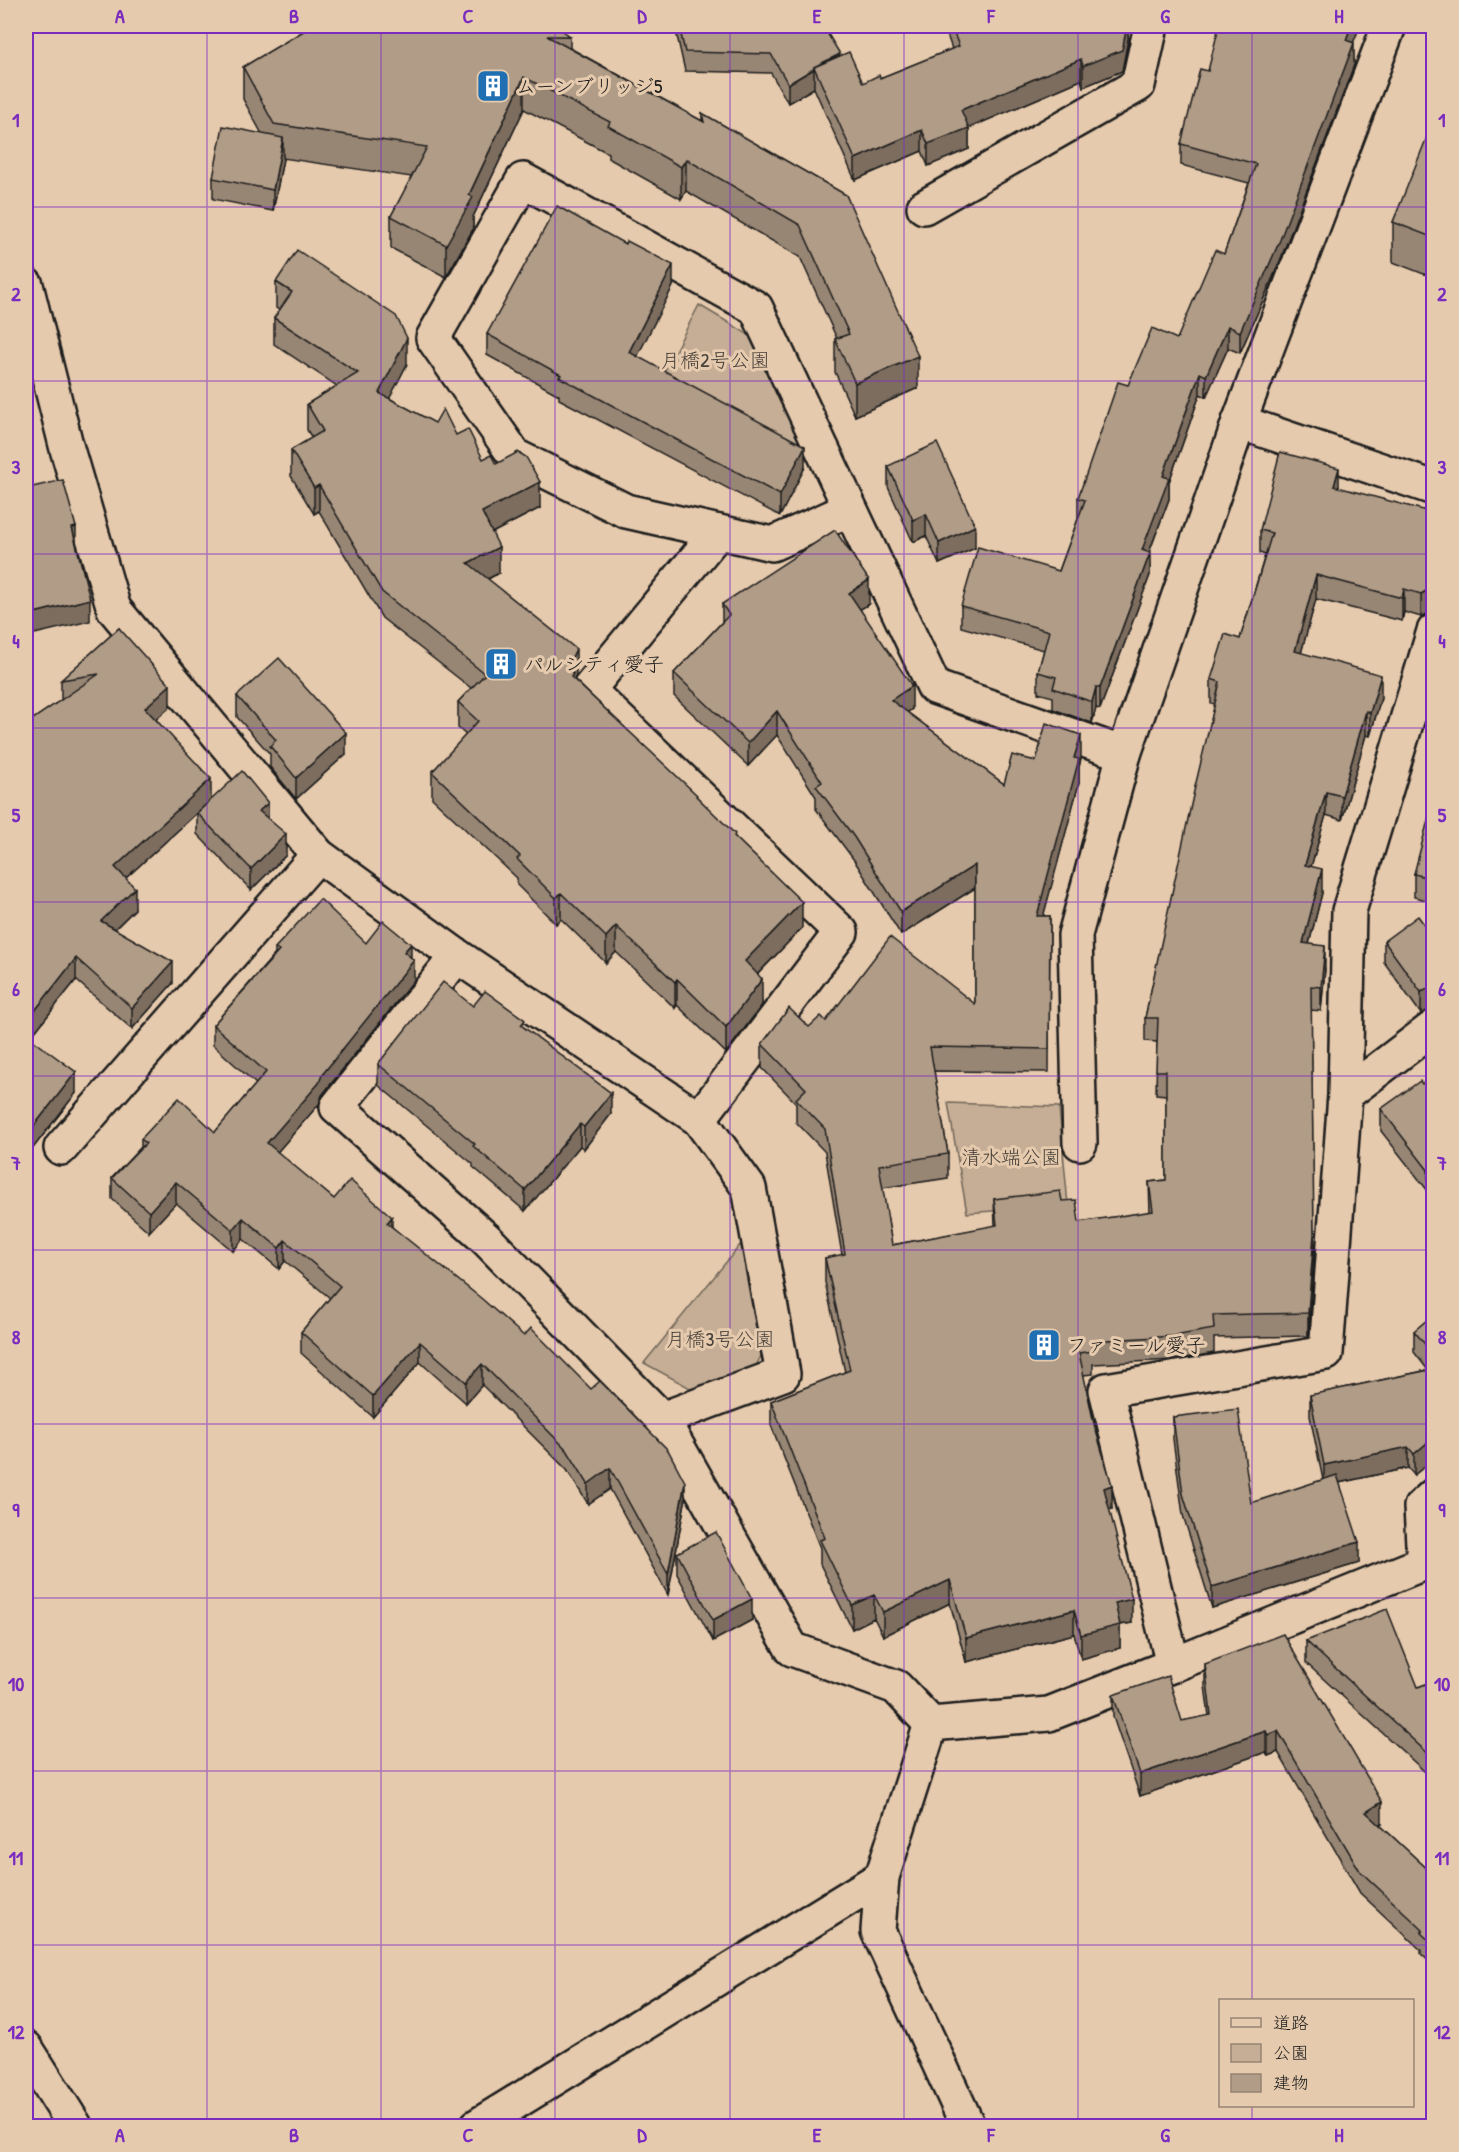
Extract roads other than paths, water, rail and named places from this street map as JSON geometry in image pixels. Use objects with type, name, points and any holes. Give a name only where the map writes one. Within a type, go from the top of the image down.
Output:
[{"type":"street","points":[[924,207],[1138,85],[1151,26]]},
{"type":"street","points":[[1080,1143],[1075,935],[1124,753],[1239,422],[1389,26]]},
{"type":"street","points":[[850,509],[772,544],[626,511],[516,456],[433,338],[523,180],[756,308],[934,687],[1124,753]]},
{"type":"street","points":[[26,285],[67,449],[114,609],[318,855],[457,956],[699,1119],[748,1188],[783,1374],[662,1419]]},
{"type":"street","points":[[1239,422],[1434,488]]},
{"type":"street","points":[[699,1119],[841,932],[588,690],[718,532]]},
{"type":"street","points":[[1173,1665],[1106,1390],[1326,1353],[1345,1095],[1349,911],[1434,631]]},
{"type":"street","points":[[61,1148],[318,855]]},
{"type":"street","points":[[457,956],[337,1107],[486,1239],[662,1419],[792,1649],[896,1687],[931,1724]]},
{"type":"street","points":[[1345,1095],[1434,1027]]},
{"type":"street","points":[[931,1724],[1049,1714],[1424,1563],[1421,1507],[1434,1495]]},
{"type":"street","points":[[931,1724],[882,1877],[878,1931],[968,2127]]},
{"type":"street","points":[[477,2127],[882,1877]]},
{"type":"street","points":[[26,2048],[75,2127]]},
{"type":"place","name":"ムーンブリッジ5","points":[[493,86]]},
{"type":"place","name":"パルシティ愛子","points":[[501,664]]},
{"type":"place","name":"ファミール愛子","points":[[1044,1345]]},
{"type":"park label","name":"月橋2号公園","points":[[715,360]]},
{"type":"park label","name":"清水端公園","points":[[1011,1157]]},
{"type":"park label","name":"月橋3号公園","points":[[720,1339]]}]
